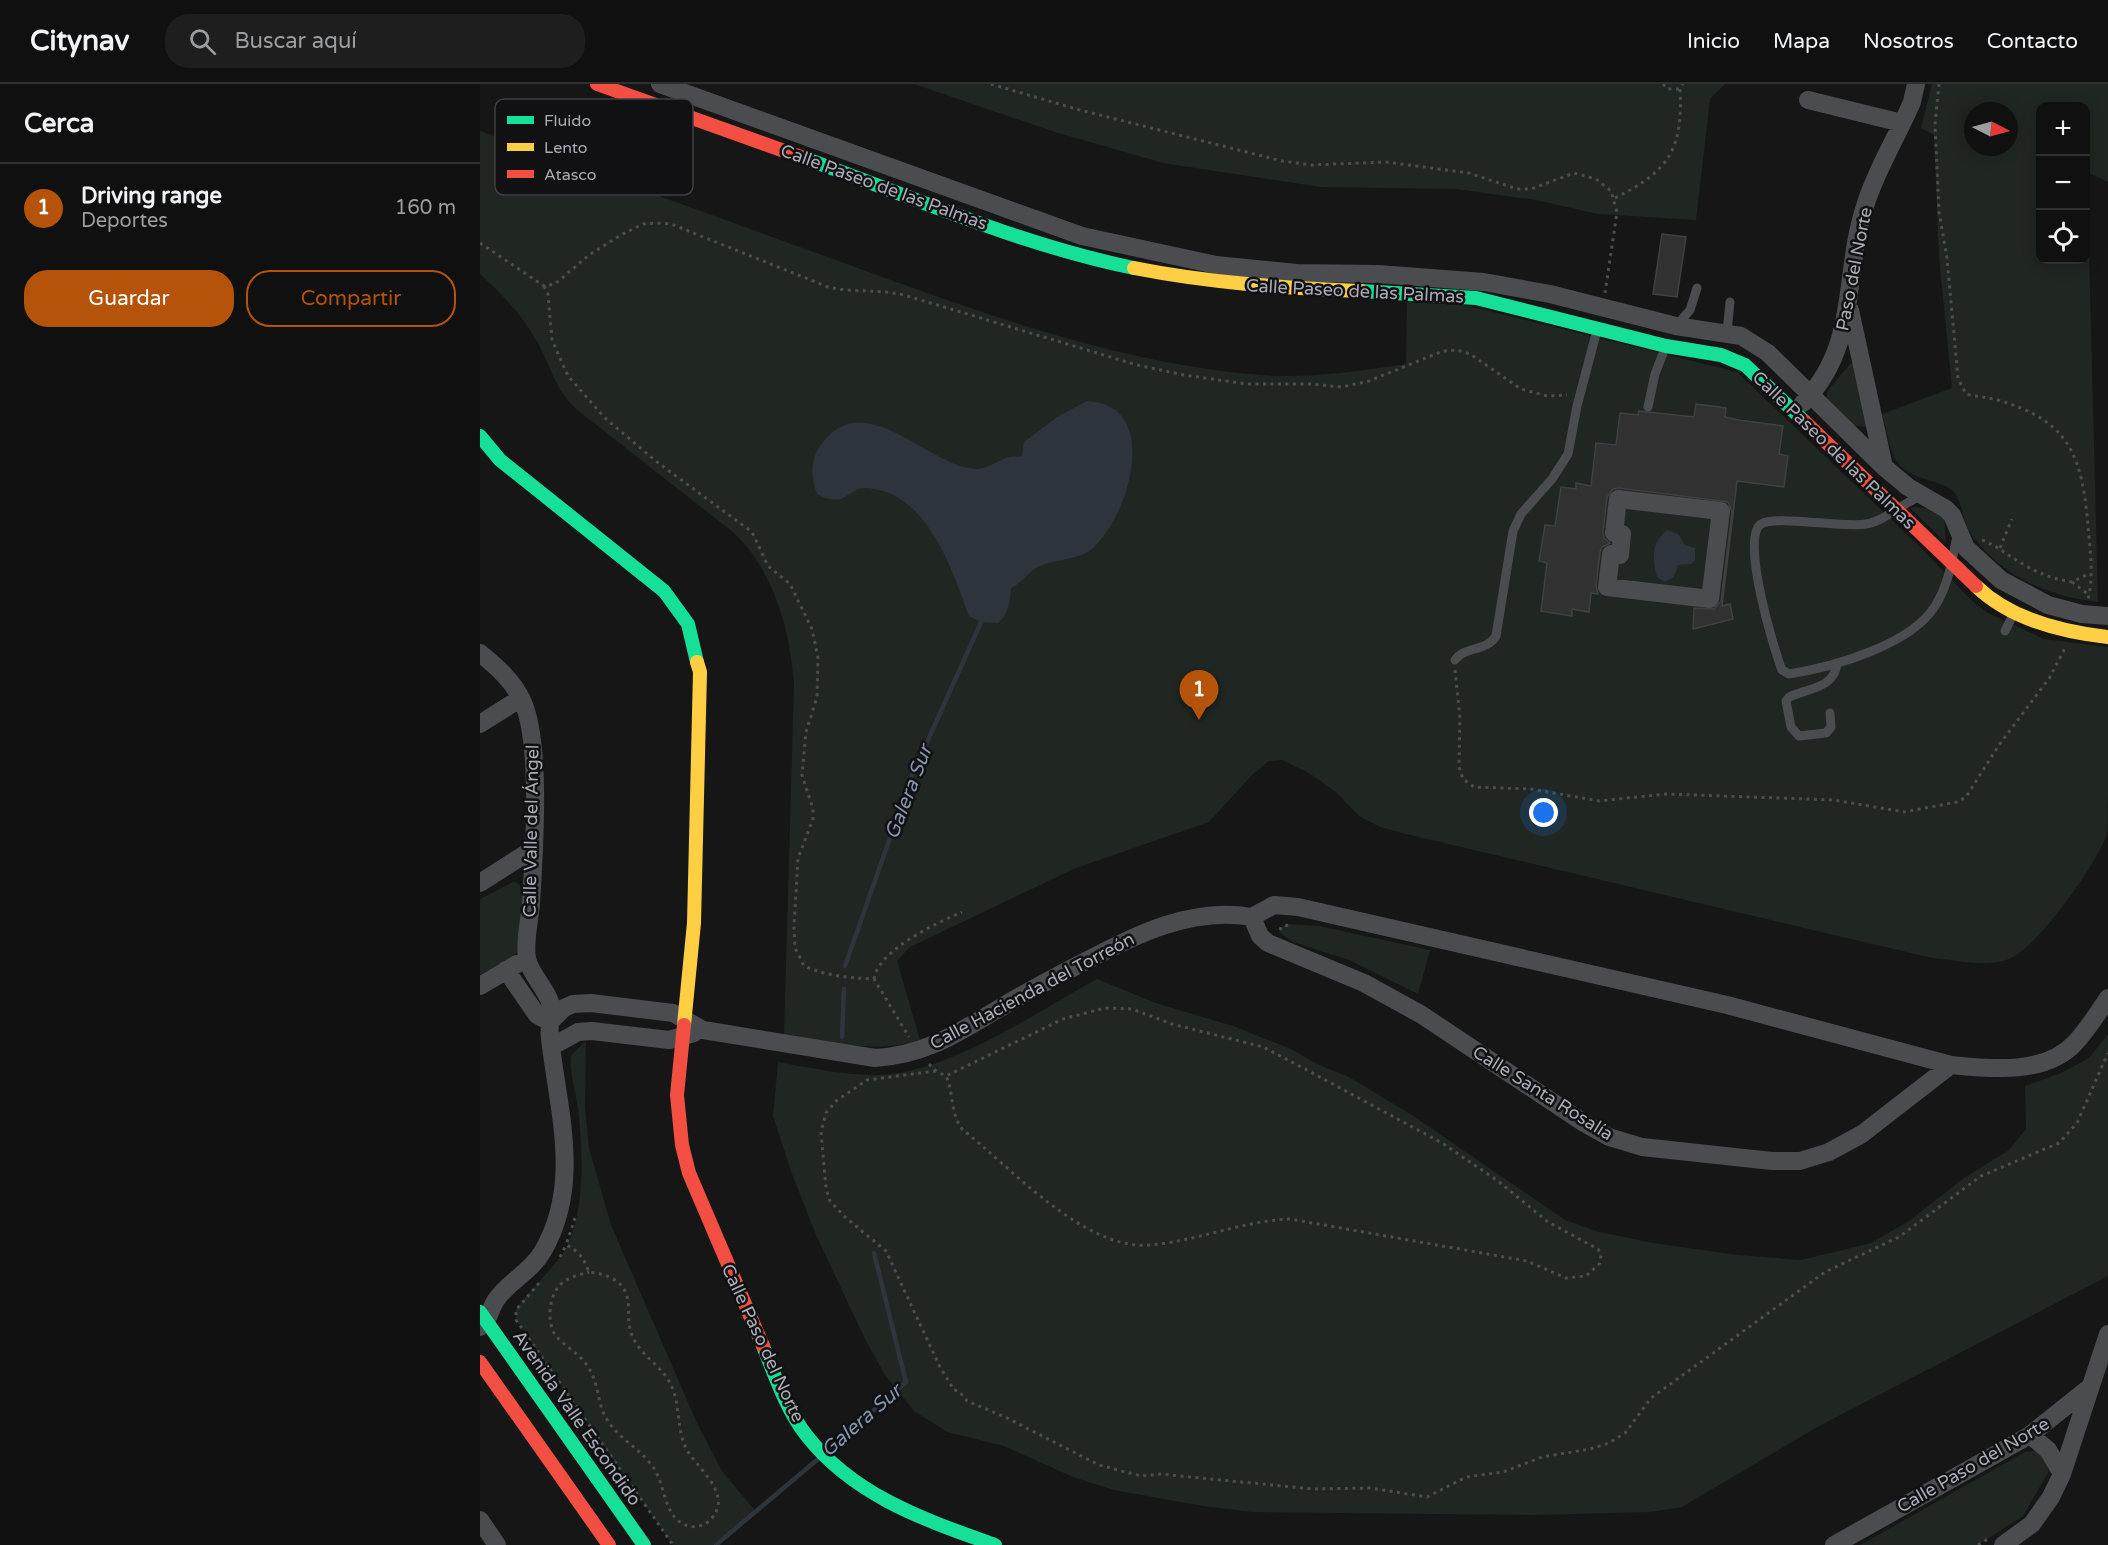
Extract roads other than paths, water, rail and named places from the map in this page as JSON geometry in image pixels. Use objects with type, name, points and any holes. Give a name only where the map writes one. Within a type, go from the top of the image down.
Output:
[{"type":"street","name":"Calle Paseo de las Palmas","points":[[597,84],[639,99]]},
{"type":"street","name":"Calle Paseo de las Palmas","points":[[660,84],[1082,236],[1216,265],[1296,273],[1378,274],[1454,279],[1550,294],[1677,326],[1727,332],[1759,346],[1884,467],[1908,487],[1946,509],[1972,555],[2012,588],[2048,605],[2082,614],[2108,616]]},
{"type":"street","name":"Paso del Norte","points":[[1794,412],[1829,369],[1838,350],[1849,303],[1858,233],[1865,206],[1902,123],[1916,84]]},
{"type":"street","points":[[1808,100],[1902,123]]},
{"type":"street","name":"Calle Paseo de las Palmas","points":[[693,119],[997,228],[1106,262],[1179,277],[1263,287],[1419,293],[1476,298],[1666,346],[1735,360],[1755,373],[1982,592],[2014,613],[2054,630],[2108,637]]},
{"type":"street","points":[[1849,303],[1884,467]]},
{"type":"street","name":"Calle Paso del Norte","points":[[480,436],[500,460],[649,578],[678,608],[688,624],[700,672],[694,923],[677,1095],[682,1145],[689,1173],[795,1418],[824,1454],[849,1478],[867,1491],[918,1517],[995,1545]]},
{"type":"street","points":[[1618,499],[1721,511],[1710,599],[1607,586],[1611,554],[1620,555],[1622,534],[1614,533],[1618,499]]},
{"type":"street","name":"Calle Valle del Ángel","points":[[480,653],[504,673],[521,698],[533,732],[533,849],[527,958]]},
{"type":"street","points":[[480,723],[521,698]]},
{"type":"street","points":[[480,883],[533,849]]},
{"type":"street","points":[[1252,917],[1274,905],[1298,907],[1727,1005],[1951,1065],[2015,1068],[2044,1062],[2073,1045],[2108,998]]},
{"type":"street","name":"Calle Hacienda del Torreón","points":[[551,1047],[578,1032],[592,1031],[669,1040],[684,1029],[703,1030],[874,1058],[918,1052],[937,1044],[1019,996],[1140,933],[1210,915],[1230,913],[1252,917]]},
{"type":"street","name":"Calle Santa Rosalía","points":[[1252,917],[1260,936],[1268,943],[1364,983],[1422,1015],[1584,1123],[1609,1137],[1642,1148],[1772,1161],[1800,1161],[1829,1152],[1862,1134],[1951,1065]]},
{"type":"street","points":[[480,986],[527,958],[550,1003],[551,1047],[565,1139],[565,1187],[562,1207],[549,1240],[534,1264],[488,1301],[482,1320]]},
{"type":"street","points":[[506,970],[537,1015],[550,1022]]},
{"type":"street","points":[[550,1022],[564,1008],[573,1004],[591,1003],[672,1013],[684,1029]]},
{"type":"street","name":"Avenida Valle Escondido","points":[[482,1320],[644,1545]]},
{"type":"street","points":[[2003,1545],[2042,1512],[2062,1474],[2108,1335]]},
{"type":"street","points":[[480,1362],[609,1545]]},
{"type":"street","name":"Calle Paso del Norte","points":[[1834,1545],[2030,1435],[2090,1387]]},
{"type":"street","points":[[2030,1435],[2048,1450],[2062,1474]]},
{"type":"street","points":[[480,1520],[498,1545]]},
{"type":"lane","points":[[1648,407],[1655,375],[1666,346],[1677,326],[1690,310],[1697,288]]},
{"type":"lane","points":[[1727,332],[1730,302]]},
{"type":"lane","points":[[1455,660],[1462,653],[1488,645],[1496,636],[1513,531],[1521,514],[1565,462],[1603,307]]},
{"type":"lane","points":[[1924,495],[1895,508],[1883,518],[1867,524],[1827,526],[1779,522],[1761,524],[1754,541],[1754,560],[1782,670],[1789,674],[1855,657],[1906,633],[1927,618],[1947,584],[1959,531]]},
{"type":"lane","points":[[2005,631],[2014,613]]},
{"type":"lane","points":[[1830,712],[1832,727],[1826,733],[1799,736],[1791,727],[1786,701],[1789,697],[1830,682],[1835,676],[1837,663]]},
{"type":"waterway","name":"Galera Sur","points":[[845,966],[911,778],[981,622]]},
{"type":"waterway","name":"Galera Sur","points":[[842,1037],[844,989]]},
{"type":"waterway","name":"Galera Sur","points":[[829,1449],[906,1382],[874,1253]]},
{"type":"waterway","name":"Galera Sur","points":[[716,1545],[818,1459]]},
{"type":"place","name":"Driving range","points":[[1199,720]]}]
